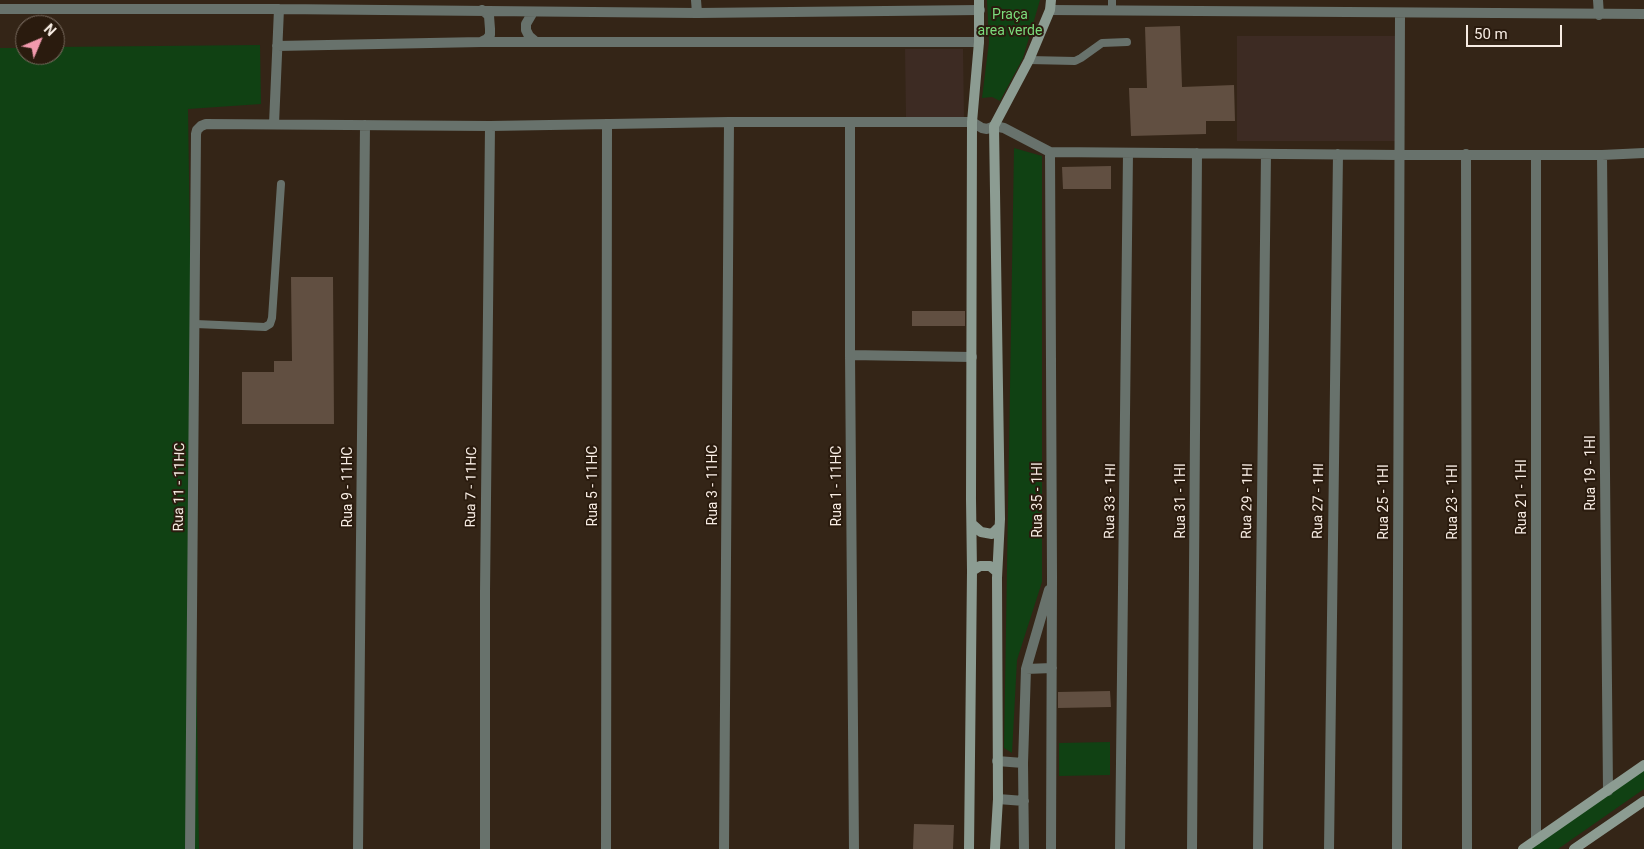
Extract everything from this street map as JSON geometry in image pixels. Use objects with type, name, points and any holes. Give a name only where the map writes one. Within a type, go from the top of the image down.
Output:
[{"type":"street","points":[[696,0],[697,13]]},
{"type":"street","points":[[819,0],[819,12]]},
{"type":"street","points":[[1598,0],[1599,15]]},
{"type":"street","points":[[0,9],[253,4],[280,9],[697,13],[819,12],[980,5],[972,122],[972,571],[969,849]]},
{"type":"street","points":[[996,849],[998,799],[997,572],[999,527],[994,126],[1029,60],[1050,5],[1112,11],[1644,14]]},
{"type":"street","points":[[280,9],[274,124],[490,126],[729,122],[972,122],[987,129],[994,126],[1004,128],[1050,152],[1399,155],[1644,153]]},
{"type":"street","points":[[481,42],[490,35],[488,16],[482,10]]},
{"type":"street","points":[[533,12],[526,24],[526,30],[529,36],[536,42]]},
{"type":"street","name":"Rua 25 - 1HI","points":[[1397,849],[1400,13]]},
{"type":"street","points":[[277,46],[481,42],[978,42]]},
{"type":"street","name":"Rua 3 - 11HC","points":[[724,849],[729,122]]},
{"type":"street","name":"Rua 1 - 11HC","points":[[850,123],[854,849]]},
{"type":"street","name":"Rua 11 - 11HC","points":[[190,849],[196,324],[196,134],[201,126],[206,124],[274,124]]},
{"type":"street","name":"Rua 9 - 11HC","points":[[358,849],[365,124]]},
{"type":"street","name":"Rua 5 - 11HC","points":[[606,849],[607,124]]},
{"type":"street","name":"Rua 7 - 11HC","points":[[484,849],[484,591],[490,126]]},
{"type":"street","name":"Rua 35 - 1HI","points":[[1050,152],[1051,849]]},
{"type":"street","name":"Rua 33 - 1HI","points":[[1120,849],[1128,153]]},
{"type":"street","name":"Rua 31 - 1HI","points":[[1192,849],[1197,153]]},
{"type":"street","name":"Rua 29 - 1HI","points":[[1258,849],[1266,154]]},
{"type":"street","name":"Rua 27 - 1HI","points":[[1328,849],[1338,154]]},
{"type":"street","name":"Rua 23 - 1HI","points":[[1466,154],[1467,849]]},
{"type":"street","name":"Rua 19 - 1HI","points":[[1602,154],[1608,791]]},
{"type":"street","name":"Rua 21 - 1HI","points":[[1536,155],[1536,840]]},
{"type":"street","points":[[850,355],[972,357]]},
{"type":"street","points":[[972,524],[981,532],[992,534],[999,527]]},
{"type":"street","points":[[972,571],[980,566],[990,566],[997,572]]},
{"type":"street","points":[[1024,849],[1023,763],[1026,669],[1052,577]]},
{"type":"street","points":[[1026,669],[1052,668]]},
{"type":"street","points":[[997,761],[1023,763]]},
{"type":"street","points":[[1523,849],[1644,765]]},
{"type":"street","points":[[998,799],[1024,801]]},
{"type":"street","points":[[1574,849],[1644,801]]},
{"type":"lane","points":[[1112,0],[1112,11]]},
{"type":"lane","points":[[1029,60],[1075,61],[1102,43],[1128,42]]},
{"type":"lane","points":[[196,324],[264,327],[270,324],[272,318],[281,184]]},
{"type":"shaded area","points":[[1237,36],[1397,36],[1395,141],[1237,141]]},
{"type":"shaded area","points":[[905,49],[963,49],[964,117],[906,117]]},
{"type":"green space","name":"Praça area verde","points":[[987,0],[1040,0],[1023,58],[1000,101],[992,97],[982,98],[989,42]]},
{"type":"green space","points":[[260,45],[261,104],[188,109],[199,849],[0,849],[0,48],[15,48],[15,65],[65,65],[65,47]]},
{"type":"green space","points":[[1014,148],[1042,156],[1042,582],[1017,660],[1012,753],[1004,748]]},
{"type":"green space","points":[[1110,742],[1110,775],[1059,776],[1059,743]]},
{"type":"green space","points":[[1644,769],[1644,789],[1558,849],[1530,849]]},
{"type":"building","points":[[1180,26],[1182,87],[1234,85],[1235,121],[1206,121],[1206,134],[1131,136],[1129,88],[1147,88],[1145,27]]},
{"type":"building","points":[[1111,166],[1111,189],[1063,189],[1062,167]]},
{"type":"building","points":[[291,277],[333,277],[334,424],[242,424],[242,372],[274,372],[274,361],[292,361]]},
{"type":"building","points":[[912,311],[965,311],[965,326],[912,326]]},
{"type":"building","points":[[1110,691],[1111,707],[1058,708],[1058,692]]},
{"type":"building","points":[[914,824],[954,825],[953,849],[913,849]]}]
